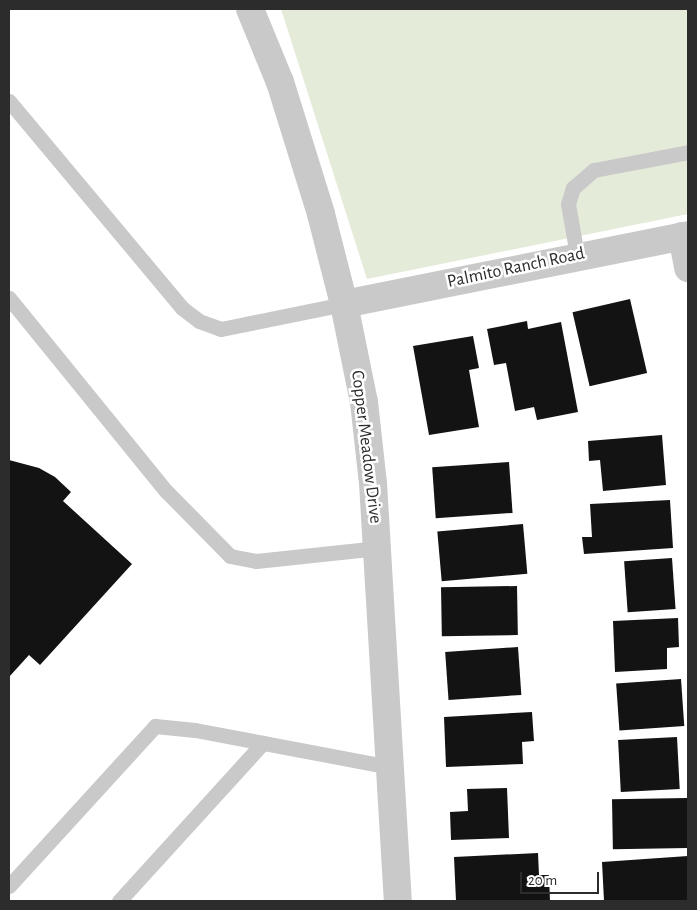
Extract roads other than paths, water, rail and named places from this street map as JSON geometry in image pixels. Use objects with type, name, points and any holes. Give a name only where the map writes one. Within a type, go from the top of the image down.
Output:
[{"type":"street","name":"Copper Meadow Drive","points":[[250,9],[280,82],[321,214],[344,304],[364,402],[378,548],[398,901]]},
{"type":"street","name":"Palmito Ranch Road","points":[[344,304],[577,255],[685,235]]},
{"type":"street","points":[[685,235],[688,268]]},
{"type":"lane","points":[[9,101],[182,308],[198,321],[221,329],[344,304]]},
{"type":"lane","points":[[577,255],[568,204],[573,188],[594,170],[688,152]]},
{"type":"lane","points":[[9,298],[166,491],[230,556],[256,561],[378,548]]},
{"type":"lane","points":[[9,886],[155,726],[195,730],[390,767]]},
{"type":"lane","points":[[119,901],[263,743]]}]
